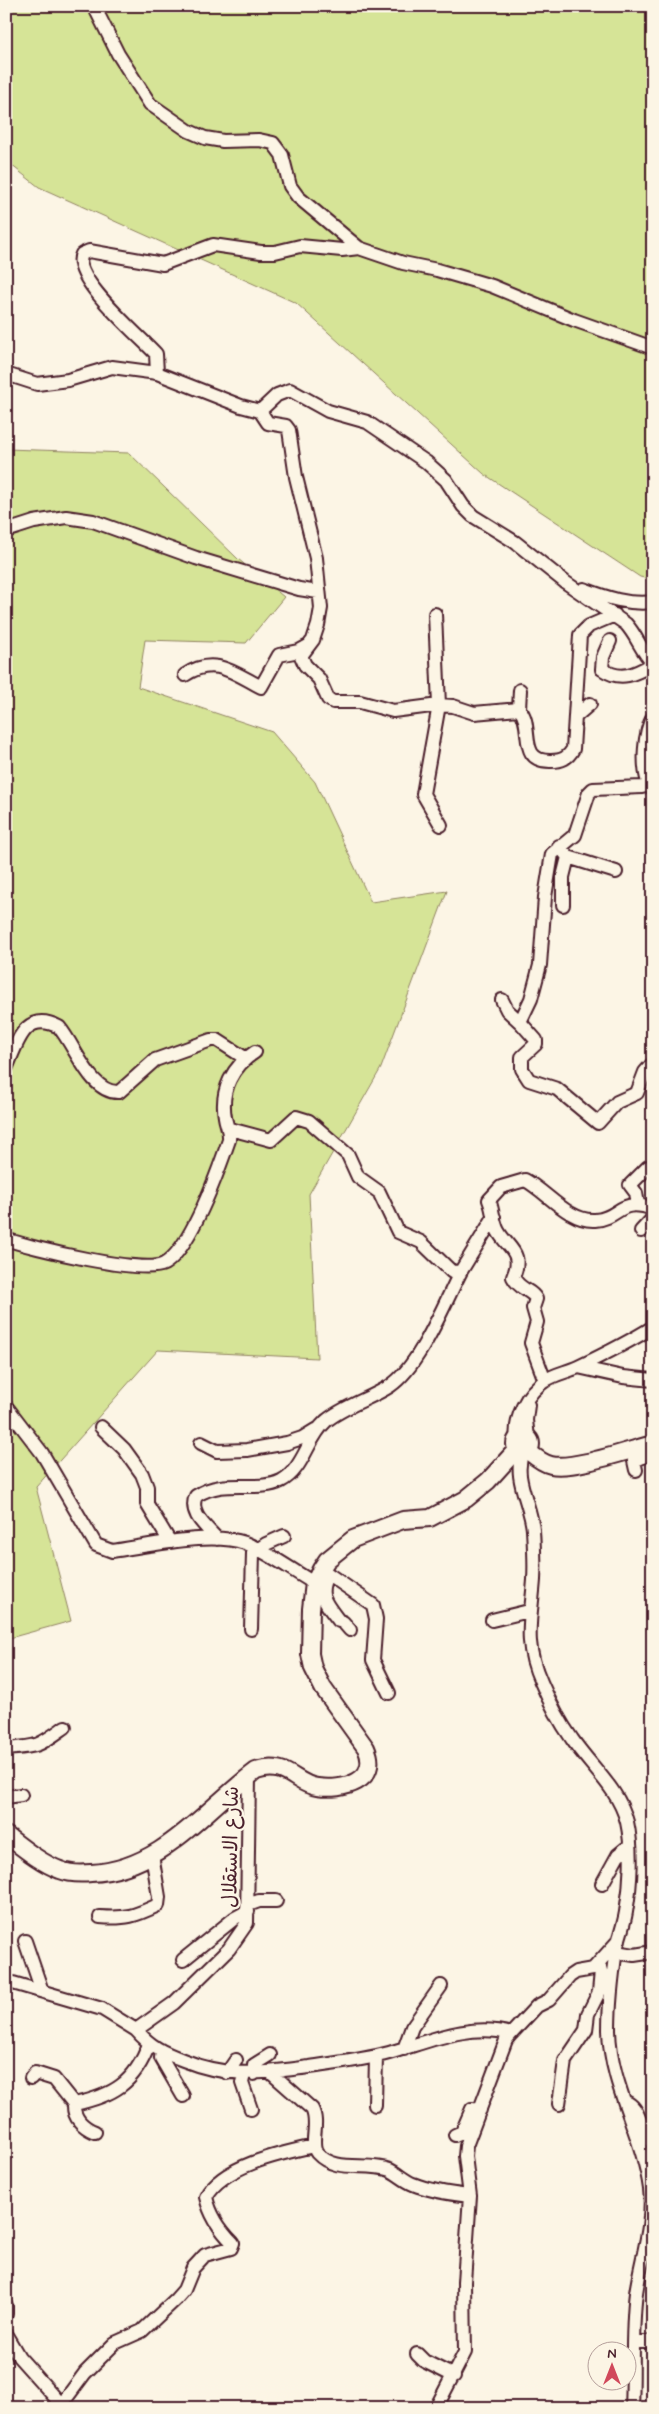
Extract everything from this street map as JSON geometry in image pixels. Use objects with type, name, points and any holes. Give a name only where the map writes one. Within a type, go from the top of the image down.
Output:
[{"type":"main road","points":[[6,1835],[61,1871],[78,1874],[121,1869],[152,1855],[194,1825],[256,1771],[272,1768],[285,1771],[316,1787],[330,1787],[364,1778],[370,1770],[371,1759],[366,1748],[322,1688],[313,1668],[310,1654],[321,1575],[342,1547],[359,1537],[403,1520],[430,1518],[466,1499],[488,1481],[524,1446],[551,1465],[564,1465],[651,1444]]},
{"type":"street","points":[[94,6],[118,54],[150,104],[189,131],[206,138],[259,140],[273,143],[282,155],[290,186],[298,197],[359,248],[403,263],[437,270],[492,286],[574,320],[653,348]]},
{"type":"street","points":[[157,372],[156,354],[122,322],[96,291],[81,264],[82,254],[89,252],[163,264],[213,245],[261,252],[275,252],[300,246],[342,250],[359,248]]},
{"type":"street","points":[[6,374],[37,384],[68,380],[112,367],[157,372],[241,406],[260,411],[268,423],[286,426],[289,430],[296,477],[316,558],[320,608],[318,625],[313,640],[301,656],[303,661],[319,679],[328,699],[333,702],[360,702],[393,711],[438,705],[453,706],[474,713],[519,709]]},
{"type":"street","points":[[260,411],[277,395],[290,390],[328,411],[367,422],[435,469],[473,516],[516,542],[565,582],[615,615],[630,628],[642,652],[653,663],[630,676],[614,676],[602,669],[610,641]]},
{"type":"street","points":[[6,531],[34,522],[66,517],[93,521],[196,558],[299,589],[318,592]]},
{"type":"street","points":[[565,582],[615,600],[653,602]]},
{"type":"street","points":[[435,614],[438,705],[424,794],[440,825]]},
{"type":"street","points":[[520,690],[519,709],[525,716],[530,750],[534,758],[541,761],[561,760],[569,756],[573,749],[580,635],[589,626],[615,615]]},
{"type":"street","points":[[186,662],[196,663],[201,666],[226,668],[261,687],[279,655],[308,646]]},
{"type":"street","points":[[186,675],[201,666]]},
{"type":"street","points":[[575,718],[590,704]]},
{"type":"street","points":[[652,785],[648,782],[646,766],[647,734],[653,717]]},
{"type":"street","points":[[520,1022],[538,973],[549,866],[552,854],[559,846],[575,835],[589,793],[593,789],[652,785]]},
{"type":"street","points":[[559,846],[568,857],[616,872]]},
{"type":"street","points":[[563,905],[563,877],[568,857]]},
{"type":"street","points":[[502,1000],[508,1010],[536,1040],[536,1044],[522,1057],[524,1075],[534,1083],[557,1089],[598,1123],[622,1099],[637,1093],[645,1072],[653,1063]]},
{"type":"street","points":[[6,1070],[22,1032],[30,1025],[40,1022],[50,1023],[59,1027],[96,1084],[112,1092],[119,1092],[155,1060],[196,1047],[211,1040],[217,1040],[250,1055],[231,1075],[225,1093],[225,1118],[230,1129],[226,1147],[198,1218],[173,1256],[165,1263],[146,1268],[75,1256],[6,1239]]},
{"type":"street","points":[[230,1129],[271,1140],[296,1117],[309,1121],[348,1154],[358,1177],[379,1192],[398,1232],[421,1242],[452,1272],[461,1271]]},
{"type":"street","points":[[638,1204],[636,1193],[630,1185],[648,1167]]},
{"type":"street","points":[[545,1381],[530,1343],[537,1322],[534,1308],[536,1299],[534,1294],[518,1286],[513,1276],[517,1268],[517,1258],[508,1241],[498,1231],[489,1200],[501,1187],[525,1180],[552,1201],[589,1219],[595,1220],[630,1204],[638,1204],[653,1209]]},
{"type":"street","points":[[218,1539],[194,1512],[193,1504],[196,1496],[203,1492],[228,1486],[268,1485],[280,1481],[296,1468],[320,1428],[327,1420],[389,1387],[408,1370],[461,1271],[494,1217]]},
{"type":"street","points":[[641,1230],[653,1218]]},
{"type":"street","points":[[634,2342],[636,2292],[651,2221],[651,2204],[646,2170],[623,2100],[615,2069],[609,2032],[618,1946],[626,1911],[628,1829],[623,1810],[610,1788],[570,1737],[541,1682],[528,1641],[529,1611],[534,1579],[534,1551],[532,1520],[520,1476],[519,1462],[524,1446],[529,1398],[545,1381],[578,1367],[653,1328]]},
{"type":"street","points":[[578,1367],[623,1377],[653,1380]]},
{"type":"street","points":[[6,1406],[42,1453],[96,1546],[112,1551],[170,1542],[218,1539],[236,1541],[321,1575],[374,1605],[376,1619],[373,1660],[389,1694]]},
{"type":"street","points":[[101,1427],[124,1449],[142,1474],[147,1487],[147,1504],[170,1542]]},
{"type":"street","points":[[201,1442],[217,1451],[247,1450],[297,1440],[320,1428]]},
{"type":"street","points":[[636,1470],[634,1461],[648,1454],[651,1444]]},
{"type":"street","points":[[251,1629],[253,1553],[284,1536]]},
{"type":"street","points":[[321,1575],[324,1598],[339,1621],[343,1622],[350,1630]]},
{"type":"street","points":[[492,1620],[529,1611]]},
{"type":"street","points":[[6,1749],[40,1745],[65,1727]]},
{"type":"street","name":"شارع الاستقلال","points":[[136,2030],[174,2003],[229,1949],[247,1923],[249,1776]]},
{"type":"street","points":[[6,1797],[21,1795]]},
{"type":"street","points":[[602,1884],[618,1855],[629,1846]]},
{"type":"street","points":[[100,1917],[124,1918],[137,1916],[158,1905],[159,1897],[152,1855]]},
{"type":"street","points":[[183,1960],[259,1901],[276,1901]]},
{"type":"street","points":[[25,1941],[42,1991]]},
{"type":"street","points":[[618,1946],[634,1955],[653,1952]]},
{"type":"street","points":[[436,2408],[463,2360],[466,2343],[464,2282],[470,2196],[465,2156],[466,2146],[506,2040],[537,2006],[549,2000],[570,1976],[576,1972],[593,1969],[599,1964],[606,1952],[618,1946]]},
{"type":"street","points":[[559,2104],[565,2061],[586,2030],[588,2014],[599,1992],[601,1971],[599,1964]]},
{"type":"street","points":[[6,1981],[102,2009],[136,2030],[149,2044],[162,2052],[202,2068],[227,2073],[249,2074],[270,2072],[376,2056],[463,2033],[497,2030],[511,2034]]},
{"type":"street","points":[[404,2049],[412,2027],[440,1986]]},
{"type":"street","points":[[74,2104],[97,2100],[125,2084],[149,2044]]},
{"type":"street","points":[[162,2052],[161,2058],[182,2096]]},
{"type":"street","points":[[250,2109],[242,2083],[254,2065],[270,2055]]},
{"type":"street","points":[[375,2105],[376,2056]]},
{"type":"street","points":[[227,2073],[236,2060]]},
{"type":"street","points":[[270,2072],[312,2109],[316,2116],[314,2146],[316,2152],[330,2164],[390,2170],[413,2184],[453,2194],[470,2196]]},
{"type":"street","points":[[31,2078],[35,2073],[54,2079],[74,2104],[73,2112],[76,2118],[87,2129],[95,2132]]},
{"type":"street","points":[[623,2100],[632,2105],[647,2139],[653,2143]]},
{"type":"street","points":[[455,2135],[462,2132],[472,2109],[480,2110]]},
{"type":"street","points":[[6,2335],[19,2357],[60,2406],[85,2373],[115,2343],[142,2331],[176,2299],[184,2290],[193,2268],[205,2255],[231,2248],[234,2243],[222,2232],[207,2203],[206,2198],[213,2186],[255,2162],[314,2146]]},
{"type":"street","points":[[6,2306],[6,2314]]},
{"type":"street","points":[[636,2342],[653,2342]]},
{"type":"street","points":[[417,2354],[424,2361],[454,2376]]},
{"type":"street","points":[[632,2392],[632,2408]]},
{"type":"green space","points":[[6,6],[653,6],[653,580],[640,577],[484,474],[296,303],[39,187],[6,161]]},
{"type":"green space","points":[[6,449],[129,453],[238,559],[284,597],[246,643],[145,640],[138,687],[272,732],[315,782],[371,902],[447,891],[381,1068],[309,1194],[317,1358],[158,1350],[36,1487],[71,1621],[6,1639]]}]
